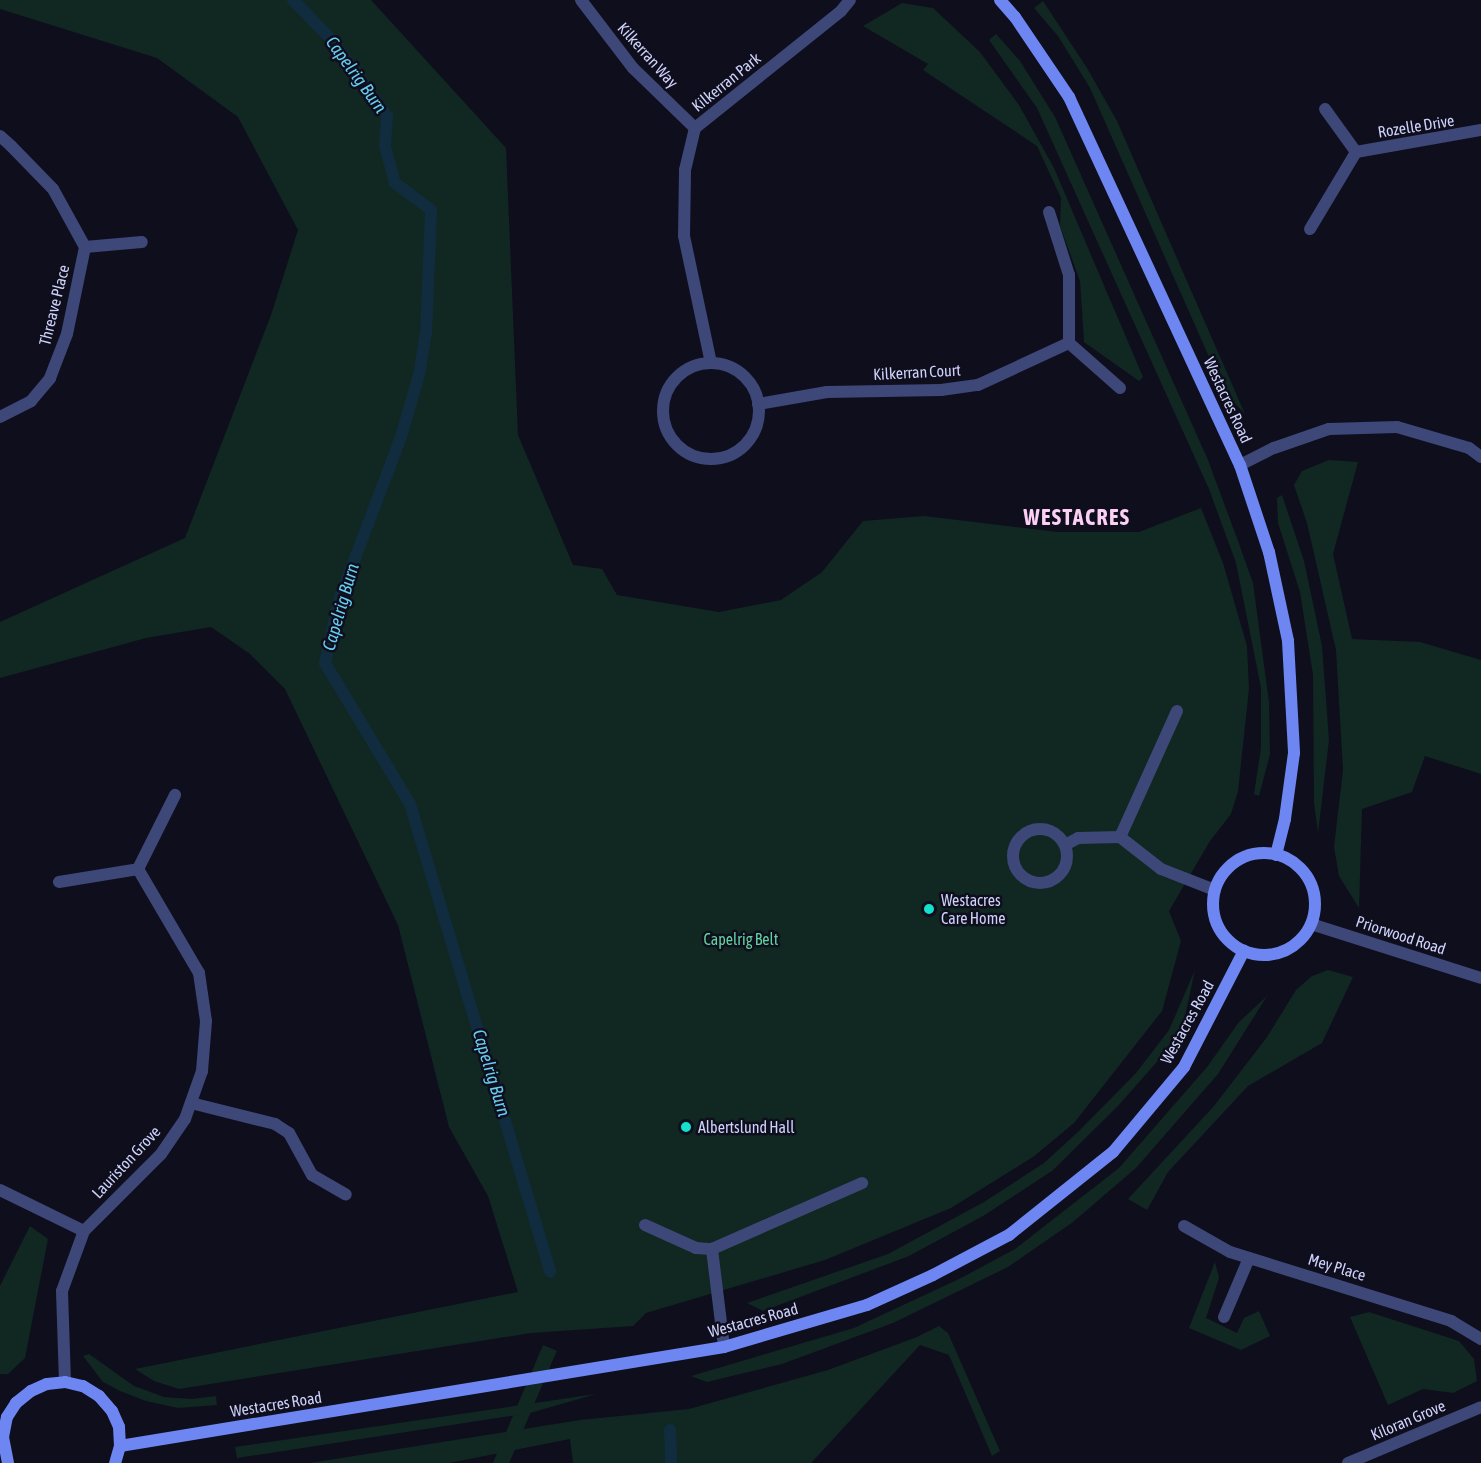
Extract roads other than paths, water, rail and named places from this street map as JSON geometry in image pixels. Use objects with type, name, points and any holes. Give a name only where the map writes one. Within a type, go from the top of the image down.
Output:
[{"type":"street","name":"Kilkerran Way","points":[[580,0],[633,68],[695,128]]},
{"type":"street","name":"Kilkerran Park","points":[[711,363],[684,236],[685,170],[695,128],[841,11],[850,0]]},
{"type":"street","name":"Westacres Road","points":[[1000,0],[1015,17],[1069,98],[1240,465],[1269,552],[1288,640],[1294,753],[1285,819],[1276,855]]},
{"type":"street","points":[[1310,229],[1356,152],[1325,109]]},
{"type":"street","name":"Rozelle Drive","points":[[1356,152],[1481,130]]},
{"type":"street","name":"Threave Place","points":[[0,136],[53,189],[85,247],[67,334],[50,378],[31,401],[0,417]]},
{"type":"street","points":[[1049,212],[1069,275],[1069,343],[1120,388]]},
{"type":"street","name":"Threave Place","points":[[85,247],[142,242]]},
{"type":"street","name":"Kilkerran Court","points":[[758,404],[827,392],[941,390],[978,385],[1069,343]]},
{"type":"street","points":[[711,363],[736,371],[747,380],[758,404],[758,419],[753,433],[734,453],[720,458],[706,459],[692,455],[678,447],[668,434],[663,418],[664,401],[669,386],[681,374],[694,366],[711,363]]},
{"type":"street","points":[[1240,465],[1274,448],[1329,429],[1386,427],[1397,427],[1469,448],[1481,457]]},
{"type":"street","points":[[1120,837],[1177,711]]},
{"type":"street","points":[[59,882],[138,869],[175,795]]},
{"type":"street","points":[[1035,828],[1053,831],[1065,845],[1067,853],[1064,870],[1051,881],[1034,883],[1026,879],[1014,864],[1014,846],[1025,832],[1035,828]]},
{"type":"street","points":[[1065,845],[1078,838],[1120,837],[1161,869],[1215,890]]},
{"type":"street","points":[[1260,854],[1276,855],[1292,862],[1304,874],[1312,889],[1315,906],[1311,924],[1290,948],[1275,954],[1259,955],[1244,951],[1231,944],[1215,919],[1212,905],[1215,890],[1221,876],[1238,861],[1260,854]]},
{"type":"street","name":"Lauriston Grove","points":[[65,1382],[62,1291],[84,1231],[161,1154],[185,1119],[202,1071],[205,1031],[199,973],[138,869]]},
{"type":"street","name":"Priorwood Road","points":[[1311,924],[1481,978]]},
{"type":"street","name":"Westacres Road","points":[[120,1446],[724,1347],[867,1305],[933,1275],[1009,1235],[1113,1152],[1184,1067],[1244,951]]},
{"type":"street","points":[[191,1103],[275,1124],[289,1133],[312,1175],[346,1195]]},
{"type":"street","points":[[645,1225],[696,1248],[712,1249],[862,1183]]},
{"type":"street","points":[[0,1190],[84,1231]]},
{"type":"street","name":"Mey Place","points":[[1184,1226],[1230,1252],[1451,1321],[1481,1339]]},
{"type":"street","points":[[712,1249],[724,1347]]},
{"type":"street","points":[[1224,1317],[1250,1258]]},
{"type":"street","points":[[8,1463],[2,1437],[7,1417],[16,1403],[30,1391],[47,1384],[65,1382],[91,1391],[112,1411],[119,1427],[120,1446],[115,1463]]},
{"type":"street","name":"Kiloran Grove","points":[[1348,1463],[1481,1407]]},
{"type":"waterway","name":"Capelrig Burn","points":[[293,0],[332,40],[387,116],[385,146],[395,183],[431,210],[426,332],[420,371],[401,437],[339,600],[325,663],[410,804],[550,1271]]},
{"type":"waterway","name":"Capelrig Burn","points":[[670,1430],[671,1463]]},
{"type":"place","name":"Westacres Care Home","points":[[929,909]]},
{"type":"place","name":"Albertslund Hall","points":[[686,1127]]},
{"type":"district","name":"WESTACRES","points":[[1077,518]]},
{"type":"park label","name":"Capelrig Belt","points":[[741,939]]}]
